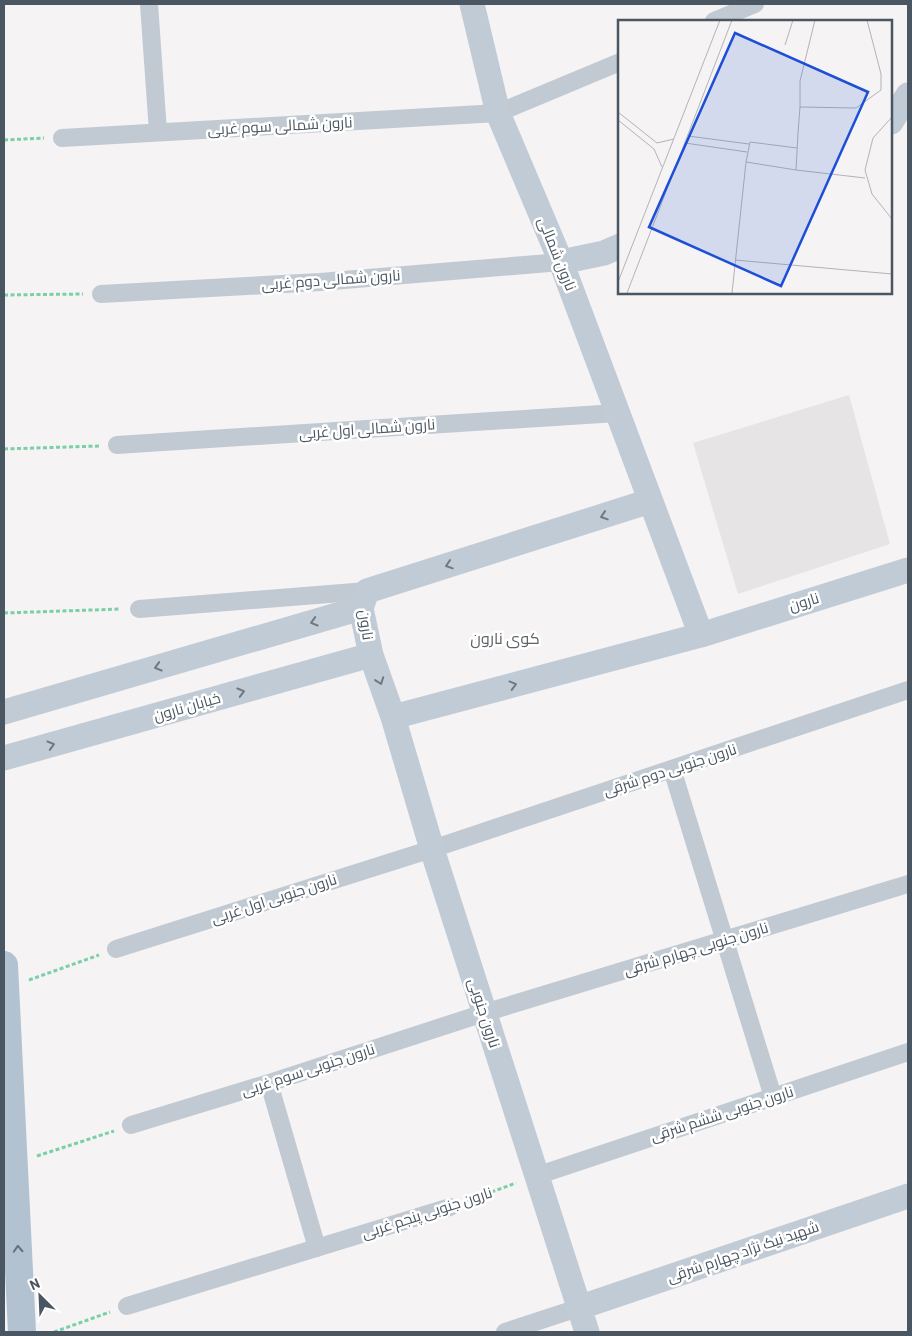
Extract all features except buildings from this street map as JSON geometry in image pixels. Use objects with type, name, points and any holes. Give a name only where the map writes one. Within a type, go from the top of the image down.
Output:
[{"type":"main road","points":[[4,977],[22,1332]]},
{"type":"street","points":[[149,4],[158,132]]},
{"type":"street","name":"نارون شمالی","points":[[472,4],[498,113],[561,262],[650,501]]},
{"type":"street","points":[[716,20],[756,4]]},
{"type":"street","name":"نارون شمالی سوم غربی","points":[[62,138],[498,113],[618,63]]},
{"type":"street","points":[[892,120],[908,95]]},
{"type":"street","points":[[561,262],[604,253],[618,247]]},
{"type":"street","name":"نارون شمالی دوم غربی","points":[[101,294],[320,282],[561,262]]},
{"type":"street","name":"نارون شمالی اول غربی","points":[[117,445],[618,413]]},
{"type":"street","points":[[650,501],[700,635]]},
{"type":"street","name":"نارون","points":[[650,501],[364,600],[371,656],[393,717],[700,635],[908,570]]},
{"type":"street","points":[[139,609],[364,600]]},
{"type":"street","points":[[4,712],[364,600]]},
{"type":"street","name":"خیابان نارون","points":[[4,758],[371,656]]},
{"type":"street","name":"نارون جنوبی دوم شرقی","points":[[432,849],[908,690]]},
{"type":"street","name":"نارون جنوبی","points":[[393,717],[432,849],[586,1332]]},
{"type":"street","points":[[672,769],[773,1097]]},
{"type":"street","name":"نارون جنوبی اول غربی","points":[[116,949],[432,849]]},
{"type":"street","name":"نارون جنوبی چهارم شرقی","points":[[484,1013],[908,884]]},
{"type":"street","name":"نارون جنوبی سوم غربی","points":[[131,1125],[269,1083],[484,1013]]},
{"type":"street","name":"نارون جنوبی ششم شرقی","points":[[536,1176],[908,1052]]},
{"type":"street","points":[[269,1083],[317,1248]]},
{"type":"street","name":"شهید نیک نژاد چهارم شرقی","points":[[578,1308],[908,1196]]},
{"type":"street","name":"نارون جنوبی پنجم غربی","points":[[127,1306],[450,1207]]},
{"type":"street","points":[[505,1332],[578,1308]]},
{"type":"path","points":[[4,140],[62,138]]},
{"type":"path","points":[[4,295],[101,294]]},
{"type":"path","points":[[4,449],[117,445]]},
{"type":"path","points":[[4,613],[139,609]]},
{"type":"path","points":[[4,977],[116,949]]},
{"type":"path","points":[[14,1164],[131,1125]]},
{"type":"path","name":"نارون جنوبی پنجم غربی","points":[[450,1207],[536,1176]]},
{"type":"path","points":[[54,1332],[127,1306]]},
{"type":"shaded area","points":[[849,395],[890,544],[738,594],[693,443]]},
{"type":"district","name":"کوی نارون","points":[[505,638]]}]
